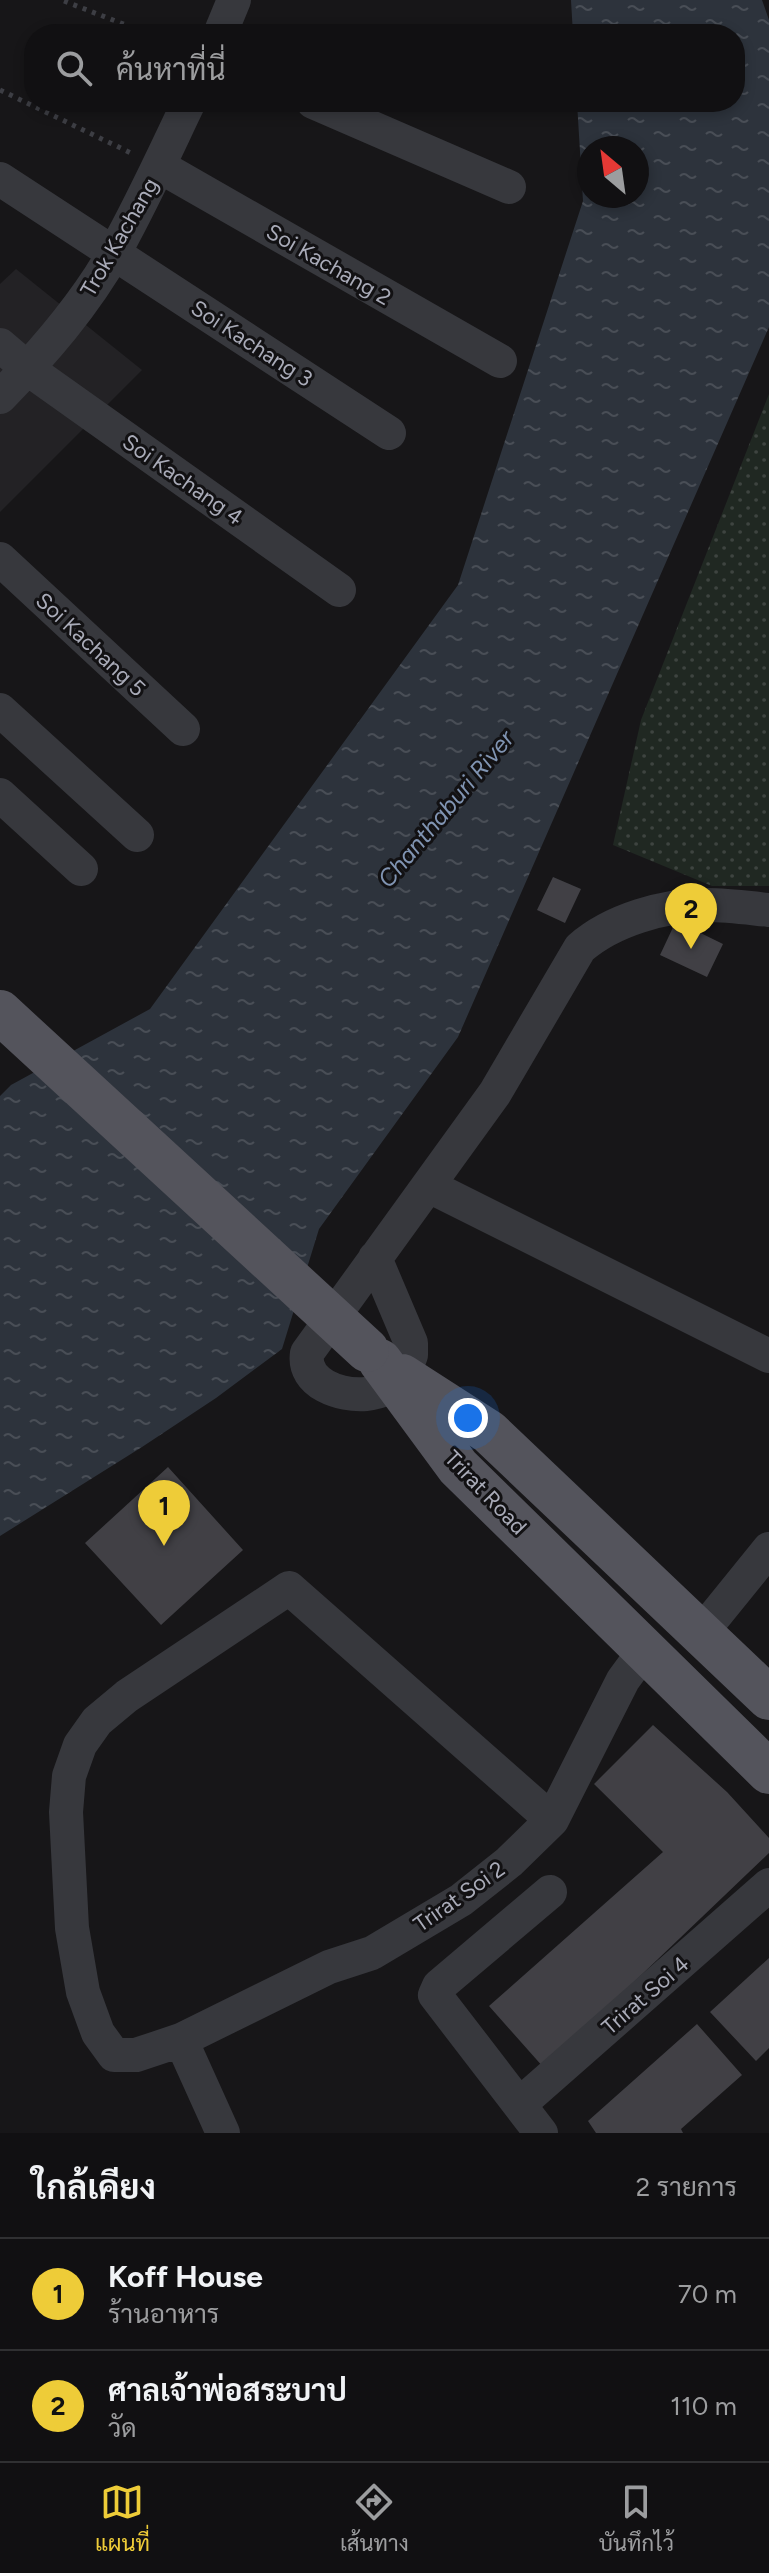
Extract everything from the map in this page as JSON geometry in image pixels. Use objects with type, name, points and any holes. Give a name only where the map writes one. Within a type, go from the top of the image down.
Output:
[{"type":"main road","name":"Trirat Road","points":[[0,1012],[387,1368],[489,1432],[769,1698]]},
{"type":"main road","name":"Trirat Road","points":[[387,1368],[458,1467],[769,1772]]},
{"type":"street","points":[[224,24],[234,0]]},
{"type":"street","name":"Trok Kachang","points":[[0,397],[28,369],[87,295],[114,253],[184,112]]},
{"type":"street","points":[[336,112],[509,187]]},
{"type":"street","name":"Soi Kachang 2","points":[[159,166],[500,361]]},
{"type":"street","name":"Soi Kachang 3","points":[[0,179],[389,433]]},
{"type":"street","name":"Soi Kachang 4","points":[[0,345],[28,369],[339,590]]},
{"type":"street","name":"Soi Kachang 5","points":[[0,559],[183,729]]},
{"type":"street","points":[[0,710],[137,835]]},
{"type":"street","points":[[0,795],[81,869]]},
{"type":"street","points":[[375,1258],[411,1343],[411,1355],[387,1368],[370,1394],[333,1390],[308,1372],[305,1363],[312,1344],[495,1093],[580,948],[612,926],[673,909],[705,905],[769,910]]},
{"type":"street","points":[[429,1186],[769,1356]]},
{"type":"street","points":[[701,1633],[769,1549]]},
{"type":"street","name":"Trirat Soi 2","points":[[552,1820],[289,1588],[127,1696],[97,1721],[80,1745],[69,1776],[66,1812],[72,1928],[83,1992],[98,2033],[114,2055],[136,2055],[181,2040],[329,1967],[372,1953],[461,1900],[509,1862],[552,1820],[623,1680],[645,1650]]},
{"type":"street","name":"Trirat Soi 4","points":[[520,2104],[769,1885]]},
{"type":"street","points":[[541,2133],[435,1995],[439,1986],[550,1892]]},
{"type":"street","points":[[181,2040],[223,2133]]},
{"type":"path","points":[[64,1],[123,24]]},
{"type":"path","points":[[0,90],[24,101]]},
{"type":"path","points":[[46,112],[159,166]]},
{"type":"shaded area","points":[[16,269],[142,370],[0,512],[0,284]]},
{"type":"shaded area","points":[[769,394],[769,886],[712,886],[613,845],[641,720]]},
{"type":"water","name":"Chanthaburi River","points":[[571,0],[762,0],[769,20],[769,327],[458,1037],[319,1229],[282,1349],[216,1398],[0,1536],[0,1096],[11,1085],[150,1009],[458,585],[581,208],[649,208],[649,136],[579,136],[578,112],[745,112],[745,24],[572,24]]},
{"type":"building","points":[[553,877],[581,889],[565,923],[537,910]]},
{"type":"building","points":[[676,921],[723,944],[707,977],[660,955]]},
{"type":"building","points":[[168,1467],[243,1550],[161,1625],[85,1543]]},
{"type":"building","points":[[653,1725],[727,1792],[769,1838],[769,1853],[544,2068],[489,2006],[663,1852],[594,1784]]},
{"type":"building","points":[[769,1958],[769,2048],[756,2061],[710,2012]]},
{"type":"building","points":[[697,2024],[742,2075],[681,2129],[683,2133],[596,2133],[588,2121]]},
{"type":"place","name":"ศาลเจ้าพ่อสระบาป","points":[[691,949]]},
{"type":"place","name":"Koff House","points":[[164,1546]]}]
